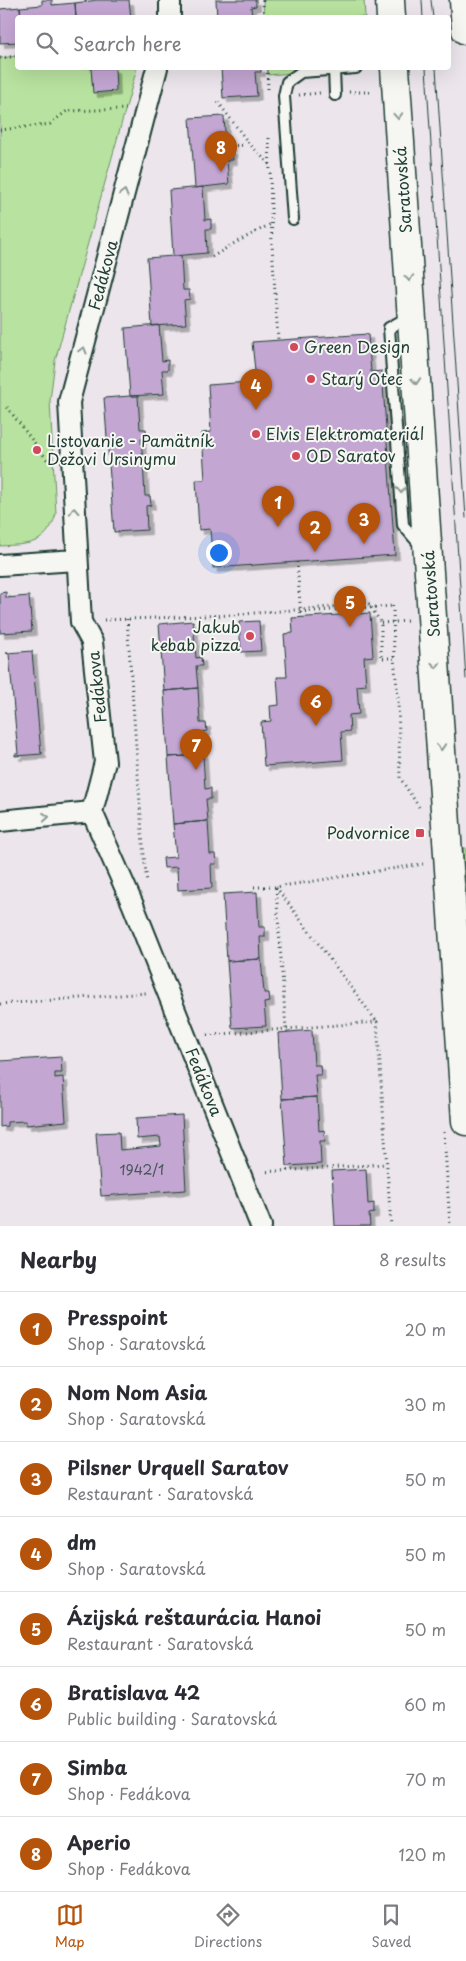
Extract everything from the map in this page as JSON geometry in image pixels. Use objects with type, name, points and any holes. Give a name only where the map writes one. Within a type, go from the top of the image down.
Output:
[{"type":"main road","points":[[390,0],[391,15]]},
{"type":"main road","points":[[464,0],[466,30]]},
{"type":"main road","name":"Saratovská","points":[[395,70],[429,557],[455,1123]]},
{"type":"street","points":[[170,0],[170,15]]},
{"type":"street","name":"Fedákova","points":[[156,70],[69,402],[76,560],[81,622],[92,642],[105,762],[92,812],[133,905],[261,1226]]},
{"type":"street","points":[[0,565],[76,560]]},
{"type":"street","points":[[0,821],[92,812]]},
{"type":"lane","points":[[293,219],[284,96],[287,82],[301,72],[323,70]]},
{"type":"lane","points":[[334,70],[335,95]]},
{"type":"path","points":[[263,0],[264,15]]},
{"type":"path","points":[[0,58],[15,56]]},
{"type":"path","points":[[267,70],[268,97]]},
{"type":"path","points":[[0,130],[50,124],[67,111],[126,109],[128,101]]},
{"type":"path","points":[[218,102],[247,141],[270,165]]},
{"type":"path","points":[[269,136],[278,340]]},
{"type":"path","points":[[226,146],[246,145]]},
{"type":"path","points":[[212,257],[232,244],[272,224]]},
{"type":"path","points":[[7,407],[57,473]]},
{"type":"path","points":[[297,562],[301,618]]},
{"type":"path","points":[[99,620],[230,615],[369,604],[381,623],[381,658],[394,658]]},
{"type":"path","points":[[300,612],[393,606],[400,778],[419,804],[419,814]]},
{"type":"path","points":[[127,620],[143,846],[148,890]]},
{"type":"path","points":[[381,623],[411,621]]},
{"type":"path","points":[[422,856],[424,874]]},
{"type":"path","points":[[254,888],[276,887],[423,864]]},
{"type":"path","points":[[276,887],[377,1022],[391,1226]]},
{"type":"path","points":[[276,887],[286,1029]]},
{"type":"path","points":[[0,1004],[149,993]]},
{"type":"path","points":[[208,1044],[204,1035],[377,1022]]},
{"type":"path","points":[[450,1226],[455,1123]]},
{"type":"path","points":[[261,1180],[258,1172],[386,1164]]},
{"type":"green space","points":[[263,0],[364,0],[365,15],[264,15]]},
{"type":"green space","points":[[15,56],[15,70],[136,70],[55,361],[50,401],[56,514],[52,524],[42,538],[20,545],[0,546],[0,58]]},
{"type":"green space","points":[[267,70],[331,70],[268,75]]},
{"type":"green space","points":[[463,848],[466,848],[466,909]]},
{"type":"building","points":[[42,0],[52,0],[52,5],[75,3],[76,15],[21,15],[20,7],[42,5]]},
{"type":"building","points":[[97,0],[129,0],[131,15],[76,15],[75,3]]},
{"type":"building","points":[[216,0],[256,0],[256,6],[251,7],[252,15],[217,15]]},
{"type":"building","points":[[20,7],[21,15],[15,15],[15,42],[0,43],[0,9]]},
{"type":"building","points":[[91,70],[115,70],[116,91],[93,93]]},
{"type":"building","points":[[221,70],[261,70],[261,72],[255,72],[257,96],[223,98]]},
{"type":"building","points":[[224,116],[226,150],[232,150],[233,160],[227,160],[229,184],[195,188],[190,118]]},
{"type":"building","points":[[203,187],[205,220],[211,219],[211,229],[206,229],[207,253],[173,256],[169,190]]},
{"type":"building","points":[[181,256],[183,290],[189,290],[190,299],[184,300],[186,324],[152,326],[147,258]]},
{"type":"building","points":[[159,325],[162,361],[168,360],[168,370],[162,370],[164,394],[130,396],[125,328]]},
{"type":"building","name":"OD Saratov","points":[[368,334],[371,372],[382,371],[395,555],[213,568],[210,529],[199,530],[196,480],[205,480],[202,433],[211,432],[208,385],[249,382],[249,372],[255,371],[252,342]]},
{"type":"building","points":[[138,396],[140,429],[146,429],[147,438],[141,439],[143,461],[109,464],[104,398]]},
{"type":"building","points":[[143,461],[145,496],[150,496],[151,505],[146,506],[147,530],[114,532],[109,464]]},
{"type":"building","points":[[6,592],[6,598],[29,596],[32,631],[0,633],[0,593]]},
{"type":"building","points":[[370,613],[373,656],[364,657],[366,685],[357,686],[359,714],[349,715],[350,731],[341,732],[343,760],[264,766],[261,722],[271,721],[270,706],[279,705],[277,677],[287,677],[284,634],[293,633],[292,618]]},
{"type":"building","points":[[193,621],[196,658],[201,657],[202,666],[196,666],[198,688],[164,691],[159,624]]},
{"type":"building","name":"Jakub kebab pizza","points":[[259,621],[261,651],[241,652],[239,622]]},
{"type":"building","points":[[33,651],[42,754],[15,756],[15,754],[18,754],[9,654],[6,653]]},
{"type":"building","points":[[198,688],[200,723],[206,723],[207,731],[201,732],[203,755],[168,757],[164,691]]},
{"type":"building","points":[[203,755],[205,789],[211,788],[211,799],[206,799],[208,821],[173,824],[168,757]]},
{"type":"building","points":[[208,821],[210,854],[215,854],[216,864],[211,864],[212,888],[178,890],[177,867],[164,868],[163,858],[176,857],[173,824]]},
{"type":"building","points":[[257,892],[259,927],[265,927],[265,937],[260,937],[261,959],[227,961],[223,894]]},
{"type":"building","points":[[261,959],[264,993],[269,993],[270,1002],[264,1003],[266,1026],[232,1028],[227,961]]},
{"type":"building","points":[[312,1030],[314,1065],[320,1065],[321,1075],[315,1075],[317,1097],[282,1099],[278,1033]]},
{"type":"building","points":[[61,1057],[62,1073],[55,1073],[55,1078],[63,1077],[66,1121],[26,1125],[26,1121],[7,1122],[7,1126],[0,1127],[0,1061]]},
{"type":"building","points":[[317,1097],[319,1131],[324,1130],[325,1141],[320,1141],[321,1164],[287,1166],[282,1099]]},
{"type":"building","points":[[182,1115],[186,1190],[101,1196],[96,1133],[119,1132],[120,1150],[161,1146],[160,1137],[137,1139],[136,1118]]},
{"type":"building","points":[[366,1169],[368,1204],[374,1203],[374,1213],[369,1214],[370,1226],[335,1226],[332,1171]]},
{"type":"tram line","points":[[422,0],[423,15]]},
{"type":"tram line","points":[[431,0],[433,15]]},
{"type":"tram line","points":[[426,70],[466,679]]},
{"type":"tram line","points":[[436,70],[466,518]]},
{"type":"place","name":"Aperio","points":[[221,172]]},
{"type":"place","name":"Green Design","points":[[294,347]]},
{"type":"place","name":"Starý Otec","points":[[311,379]]},
{"type":"place","name":"dm","points":[[256,410]]},
{"type":"place","name":"Elvis Elektromateriál","points":[[256,434]]},
{"type":"place","name":"Listovanie - Pamätník Dežovi Ursinymu","points":[[37,450]]},
{"type":"place","name":"OD Saratov","points":[[296,456]]},
{"type":"place","name":"Presspoint","points":[[278,527]]},
{"type":"place","name":"Pilsner Urquell Saratov","points":[[364,544]]},
{"type":"place","name":"Nom Nom Asia","points":[[315,552]]},
{"type":"place","name":"Ázijská reštaurácia Hanoi","points":[[350,627]]},
{"type":"place","name":"Jakub kebab pizza","points":[[250,636]]},
{"type":"place","name":"Bratislava 42","points":[[316,726]]},
{"type":"place","name":"Simba","points":[[196,770]]},
{"type":"place","name":"Podvornice","points":[[420,833]]}]
